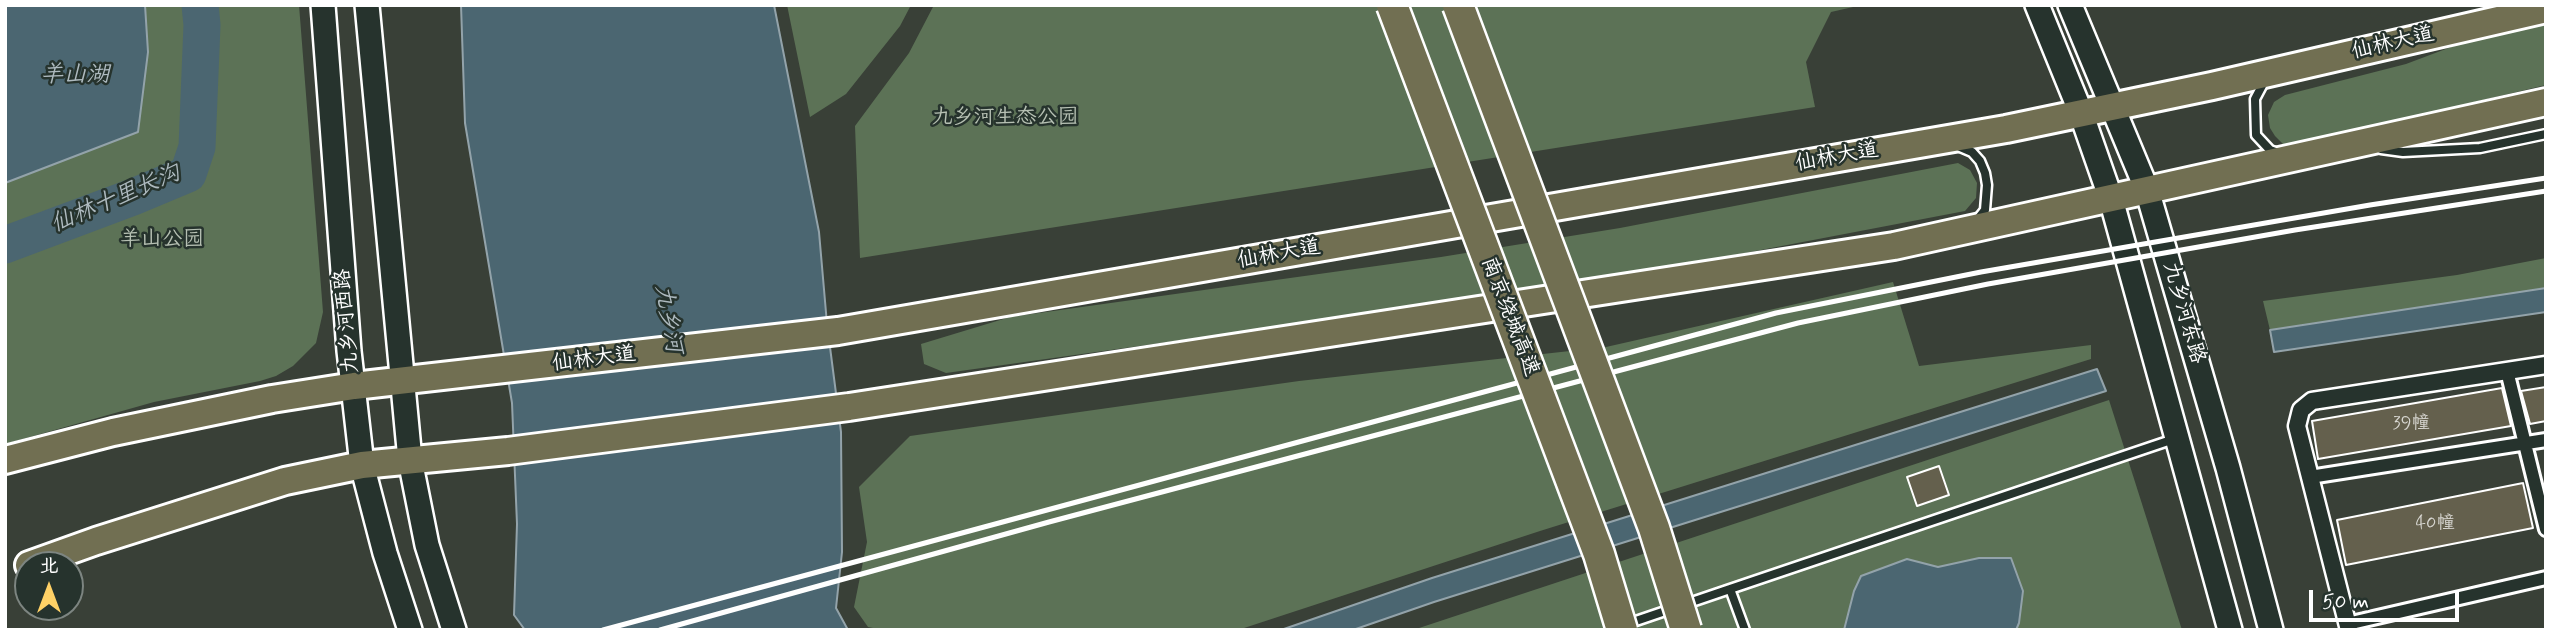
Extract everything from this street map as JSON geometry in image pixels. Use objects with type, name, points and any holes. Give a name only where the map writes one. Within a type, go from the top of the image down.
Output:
[{"type":"highway","name":"南京绕城高速","points":[[1392,5],[1599,554],[1622,630]]},
{"type":"highway","points":[[1458,5],[1654,528],[1686,630]]},
{"type":"main road","name":"九乡河西路","points":[[323,5],[362,465],[385,553],[411,630]]},
{"type":"main road","points":[[367,5],[410,460],[427,545],[454,630]]},
{"type":"main road","name":"九乡河东路","points":[[2037,5],[2081,113],[2110,200],[2230,630]]},
{"type":"main road","name":"九乡河东路","points":[[2070,5],[2147,190],[2228,468],[2271,630]]},
{"type":"main road","name":"仙林大道","points":[[5,460],[113,432],[272,399],[354,386],[838,331],[1942,140],[2114,107],[2546,9]]},
{"type":"main road","points":[[68,551],[285,481],[362,465],[508,451],[849,407],[1894,246],[2546,102]]},
{"type":"street","points":[[2546,365],[2312,401],[2301,410],[2297,426],[2348,627],[2546,578]]},
{"type":"street","points":[[2507,371],[2546,529]]},
{"type":"street","points":[[2310,477],[2546,440]]},
{"type":"lane","points":[[2277,71],[2262,83],[2255,99],[2256,135],[2270,150],[2296,157]]},
{"type":"lane","points":[[2346,146],[2403,152],[2480,148],[2546,134]]},
{"type":"lane","points":[[1942,140],[1972,152],[1986,173],[1985,209],[1966,231]]},
{"type":"lane","points":[[1611,630],[2177,439]]},
{"type":"lane","points":[[1730,590],[1745,630]]},
{"type":"green space","name":"羊山公园","points":[[5,5],[299,5],[323,312],[316,343],[293,366],[260,381],[154,402],[5,444]]},
{"type":"green space","points":[[787,5],[911,5],[900,26],[846,94],[810,117]]},
{"type":"green space","name":"九乡河生态公园","points":[[934,5],[1862,5],[1831,12],[1806,62],[1815,107],[860,258],[855,126],[909,53]]},
{"type":"green space","points":[[2546,20],[2546,85],[2294,145],[2283,144],[2270,128],[2268,115],[2274,102],[2285,95],[2406,64],[2483,35]]},
{"type":"green space","points":[[1958,163],[1970,170],[1977,183],[1976,198],[1965,211],[1630,275],[1454,302],[946,373],[924,364],[921,344],[1010,317],[1441,257],[1620,228]]},
{"type":"green space","points":[[2546,258],[2546,288],[2270,330],[2263,301],[2457,275]]},
{"type":"green space","points":[[1893,282],[1919,366],[2091,345],[2091,359],[1540,531],[1238,630],[883,630],[868,627],[854,607],[867,542],[859,487],[910,436],[1299,381],[1606,347]]},
{"type":"green space","points":[[2109,400],[2182,630],[1413,630]]},
{"type":"water","name":"羊山湖","points":[[5,5],[145,5],[148,52],[138,132],[5,183]]},
{"type":"water","name":"九乡河","points":[[461,5],[774,5],[819,232],[827,324],[841,432],[842,552],[836,608],[848,630],[525,630],[514,615],[517,524],[512,403],[465,123]]},
{"type":"water","points":[[2546,288],[2546,312],[2274,352],[2270,330]]},
{"type":"water","points":[[2097,369],[2106,391],[1434,602],[1353,630],[1281,630],[1432,578]]},
{"type":"water","points":[[1979,558],[2011,558],[2023,591],[2016,630],[1844,630],[1854,591],[1861,576],[1907,559],[1938,567]]},
{"type":"building","points":[[2546,387],[2546,421],[2530,424],[2521,391]]},
{"type":"building","points":[[2502,388],[2511,426],[2318,459],[2312,421]]},
{"type":"building","points":[[1939,466],[1949,495],[1917,506],[1907,477]]},
{"type":"building","points":[[2523,483],[2533,528],[2346,565],[2337,520]]},
{"type":"waterway","name":"仙林十里长沟","points":[[5,245],[188,174],[197,147],[202,25],[200,5]]},
{"type":"railway","points":[[603,630],[1776,313],[1981,272],[2370,205],[2546,178]]},
{"type":"railway","points":[[660,630],[1049,522],[1798,323],[1988,284],[2295,230],[2546,191]]}]
